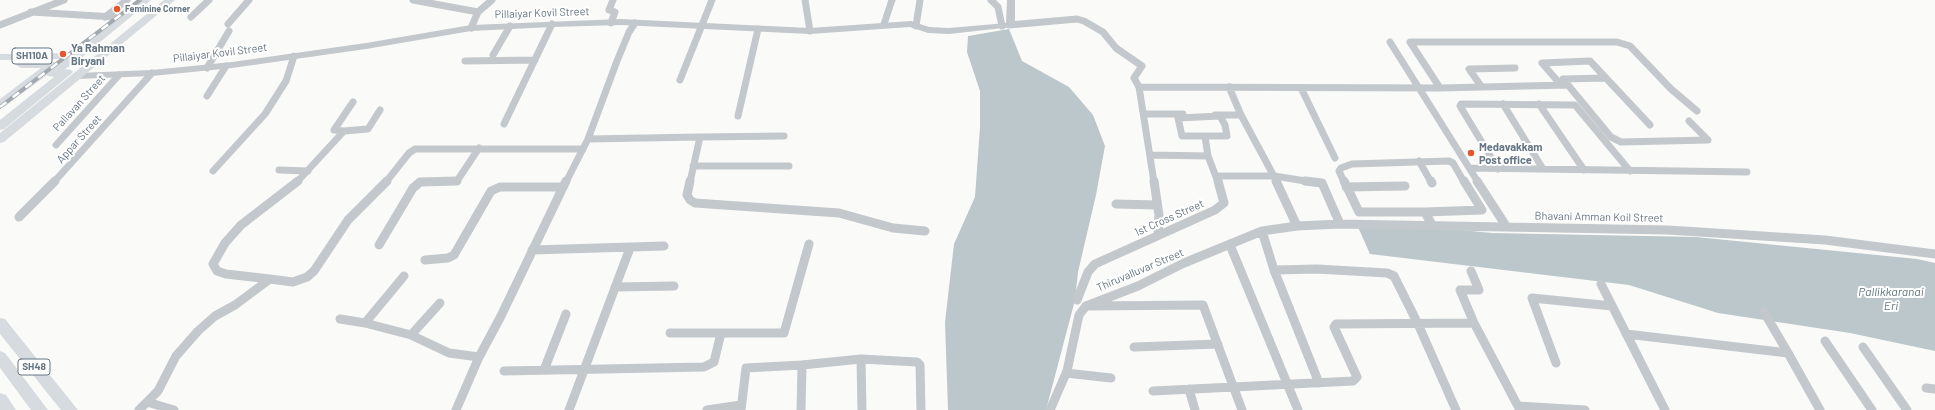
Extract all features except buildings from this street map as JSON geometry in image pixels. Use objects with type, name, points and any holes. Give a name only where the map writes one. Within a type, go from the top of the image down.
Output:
[{"type":"main road","points":[[64,56],[109,18],[135,0]]},
{"type":"main road","points":[[0,114],[146,0]]},
{"type":"main road","points":[[0,126],[158,0]]},
{"type":"main road","points":[[0,139],[170,0]]},
{"type":"main road","points":[[109,18],[145,20]]},
{"type":"main road","name":"SH110A","points":[[0,57],[101,56]]},
{"type":"main road","name":"SH110A","points":[[0,64],[52,66],[91,64]]},
{"type":"main road","points":[[0,105],[52,66]]},
{"type":"main road","name":"SH48","points":[[0,322],[70,410]]},
{"type":"main road","points":[[0,357],[29,398],[40,410]]},
{"type":"main road","points":[[0,399],[8,410]]},
{"type":"street","points":[[0,25],[64,0]]},
{"type":"street","points":[[31,12],[109,18],[127,0]]},
{"type":"street","points":[[191,17],[209,0]]},
{"type":"street","points":[[208,68],[229,28],[249,0]]},
{"type":"street","points":[[413,0],[478,12]]},
{"type":"street","points":[[471,28],[478,12],[492,0]]},
{"type":"street","points":[[611,23],[615,12],[609,10],[613,0]]},
{"type":"street","points":[[680,80],[712,0]]},
{"type":"street","points":[[805,0],[810,31]]},
{"type":"street","points":[[884,24],[892,0]]},
{"type":"street","points":[[916,26],[920,0]]},
{"type":"street","points":[[991,0],[998,8],[1006,25]]},
{"type":"street","points":[[1006,25],[1011,22],[1011,0]]},
{"type":"street","points":[[1006,25],[1077,19],[1084,21],[1103,32],[1116,48],[1139,62],[1142,66],[1134,78],[1139,87],[1144,114],[1159,215],[1158,235]]},
{"type":"street","points":[[456,410],[479,357],[500,318],[532,250],[588,139],[617,61],[629,32],[635,23]]},
{"type":"street","name":"Pillaiyar Kovil Street","points":[[77,76],[152,73],[226,66],[471,28],[552,24],[635,23],[703,24],[758,29],[810,31],[884,24],[911,24],[928,30],[949,31],[1006,25]]},
{"type":"street","points":[[504,124],[552,24]]},
{"type":"street","points":[[493,55],[510,26]]},
{"type":"street","points":[[738,116],[758,29]]},
{"type":"street","points":[[1390,42],[1506,226]]},
{"type":"street","points":[[1440,88],[1410,42],[1616,42],[1630,46],[1671,89],[1679,94],[1697,111]]},
{"type":"street","points":[[213,171],[265,114],[286,81],[294,56]]},
{"type":"street","points":[[465,61],[535,60]]},
{"type":"street","points":[[1650,125],[1590,61],[1542,63],[1611,136],[1621,142],[1708,140],[1688,121]]},
{"type":"street","points":[[207,96],[226,66]]},
{"type":"street","points":[[1481,86],[1469,69],[1515,68]]},
{"type":"street","name":"Appar Street","points":[[19,217],[69,167],[152,73]]},
{"type":"street","name":"Pallavan Street","points":[[56,145],[118,75]]},
{"type":"street","points":[[1564,85],[1563,80],[1606,78]]},
{"type":"street","points":[[1139,87],[1440,88],[1564,85]]},
{"type":"street","points":[[1229,87],[1241,115],[1274,176],[1297,226]]},
{"type":"street","points":[[1301,88],[1335,158]]},
{"type":"street","points":[[353,102],[334,130],[344,131],[368,128],[380,110]]},
{"type":"street","points":[[1498,169],[1460,106],[1464,103],[1571,104],[1578,107],[1630,171]]},
{"type":"street","points":[[1503,104],[1543,169]]},
{"type":"street","points":[[1539,104],[1584,170]]},
{"type":"street","points":[[1144,114],[1241,115]]},
{"type":"street","points":[[1220,116],[1225,126],[1227,136],[1205,137],[1182,136],[1178,118],[1220,116]]},
{"type":"street","points":[[344,131],[296,183],[241,225],[225,243],[213,264],[217,271],[226,274],[293,282],[300,280],[314,271],[348,220],[391,177],[411,150],[427,148],[583,149]]},
{"type":"street","points":[[588,139],[784,136]]},
{"type":"street","points":[[700,137],[687,195],[690,200],[695,203],[839,213],[893,228],[925,231]]},
{"type":"street","name":"1st Cross Street","points":[[1077,300],[1088,272],[1095,264],[1215,210],[1224,203],[1217,176],[1208,156],[1205,137]]},
{"type":"street","points":[[379,245],[413,188],[420,182],[426,181],[457,181],[479,148]]},
{"type":"street","points":[[1150,154],[1208,156]]},
{"type":"street","points":[[1419,161],[1432,183]]},
{"type":"street","points":[[1419,161],[1449,161],[1467,184],[1482,210],[1361,213],[1359,212],[1339,171],[1347,165],[1419,161]]},
{"type":"street","points":[[693,166],[789,166]]},
{"type":"street","points":[[1470,168],[1747,172]]},
{"type":"street","points":[[279,170],[308,171]]},
{"type":"street","points":[[1217,176],[1274,176],[1316,181],[1324,184],[1340,224]]},
{"type":"street","points":[[1467,184],[1480,184]]},
{"type":"street","points":[[1346,187],[1405,186]]},
{"type":"street","points":[[425,260],[448,258],[454,255],[491,191],[500,187],[563,187]]},
{"type":"street","points":[[1116,204],[1157,205]]},
{"type":"street","points":[[1425,212],[1432,225]]},
{"type":"street","name":"Bhavani Amman Koil Street","points":[[1262,231],[1297,226],[1340,224],[1506,226],[1708,232],[1825,240],[1935,254]]},
{"type":"street","points":[[1262,231],[1274,270],[1319,383]]},
{"type":"street","name":"Thiruvalluvar Street","points":[[1086,306],[1138,286],[1184,263],[1262,231]]},
{"type":"street","points":[[670,333],[784,333],[809,244]]},
{"type":"street","points":[[1230,245],[1298,410]]},
{"type":"street","points":[[532,250],[664,246]]},
{"type":"street","points":[[569,410],[630,248]]},
{"type":"street","points":[[1274,270],[1317,269],[1387,273],[1396,279],[1418,324],[1456,410]]},
{"type":"street","points":[[1471,271],[1479,290],[1460,290],[1474,323],[1519,408],[1585,410]]},
{"type":"street","points":[[365,323],[404,276]]},
{"type":"street","points":[[139,410],[158,391],[165,381],[176,356],[198,331],[214,316],[235,305],[270,279]]},
{"type":"street","points":[[1601,284],[1665,410]]},
{"type":"street","points":[[615,287],[674,286]]},
{"type":"street","points":[[1556,363],[1532,298],[1612,306]]},
{"type":"street","points":[[411,335],[440,303]]},
{"type":"street","points":[[1050,410],[1066,373],[1079,315],[1086,306],[1203,305],[1242,410]]},
{"type":"street","points":[[1764,312],[1820,410]]},
{"type":"street","points":[[544,370],[566,314]]},
{"type":"street","points":[[340,319],[365,323],[411,335],[421,341],[449,352],[479,357]]},
{"type":"street","points":[[1153,391],[1354,381],[1357,377],[1334,327],[1336,324],[1474,323]]},
{"type":"street","points":[[504,371],[704,366],[714,362],[721,333]]},
{"type":"street","points":[[1626,334],[1788,353]]},
{"type":"street","points":[[1825,341],[1872,410]]},
{"type":"street","points":[[1134,347],[1218,344]]},
{"type":"street","points":[[1863,347],[1907,410]]},
{"type":"street","points":[[861,359],[862,410]]},
{"type":"street","points":[[706,410],[741,407],[746,368],[802,365],[861,359],[917,362],[920,365],[921,410]]},
{"type":"street","points":[[801,410],[802,365]]},
{"type":"street","points":[[1066,373],[1111,378]]},
{"type":"street","points":[[1189,389],[1195,410]]},
{"type":"street","points":[[147,402],[174,410]]},
{"type":"water","points":[[1009,29],[1022,61],[1069,87],[1093,115],[1105,146],[1096,195],[1078,272],[1075,300],[1046,410],[948,410],[945,322],[954,244],[975,197],[980,127],[980,91],[967,52],[968,36]]},
{"type":"water","name":"Pallikkaranai Eri","points":[[1358,227],[1461,230],[1492,233],[1696,237],[1917,259],[1935,263],[1935,351],[1850,333],[1718,313],[1629,285],[1370,254]]},
{"type":"railway","points":[[0,107],[140,0]]},
{"type":"place","name":"Feminine Corner","points":[[117,9]]},
{"type":"place","name":"Ya Rahman Biryani","points":[[63,54]]},
{"type":"place","name":"Medavakkam Post office","points":[[1471,153]]}]
